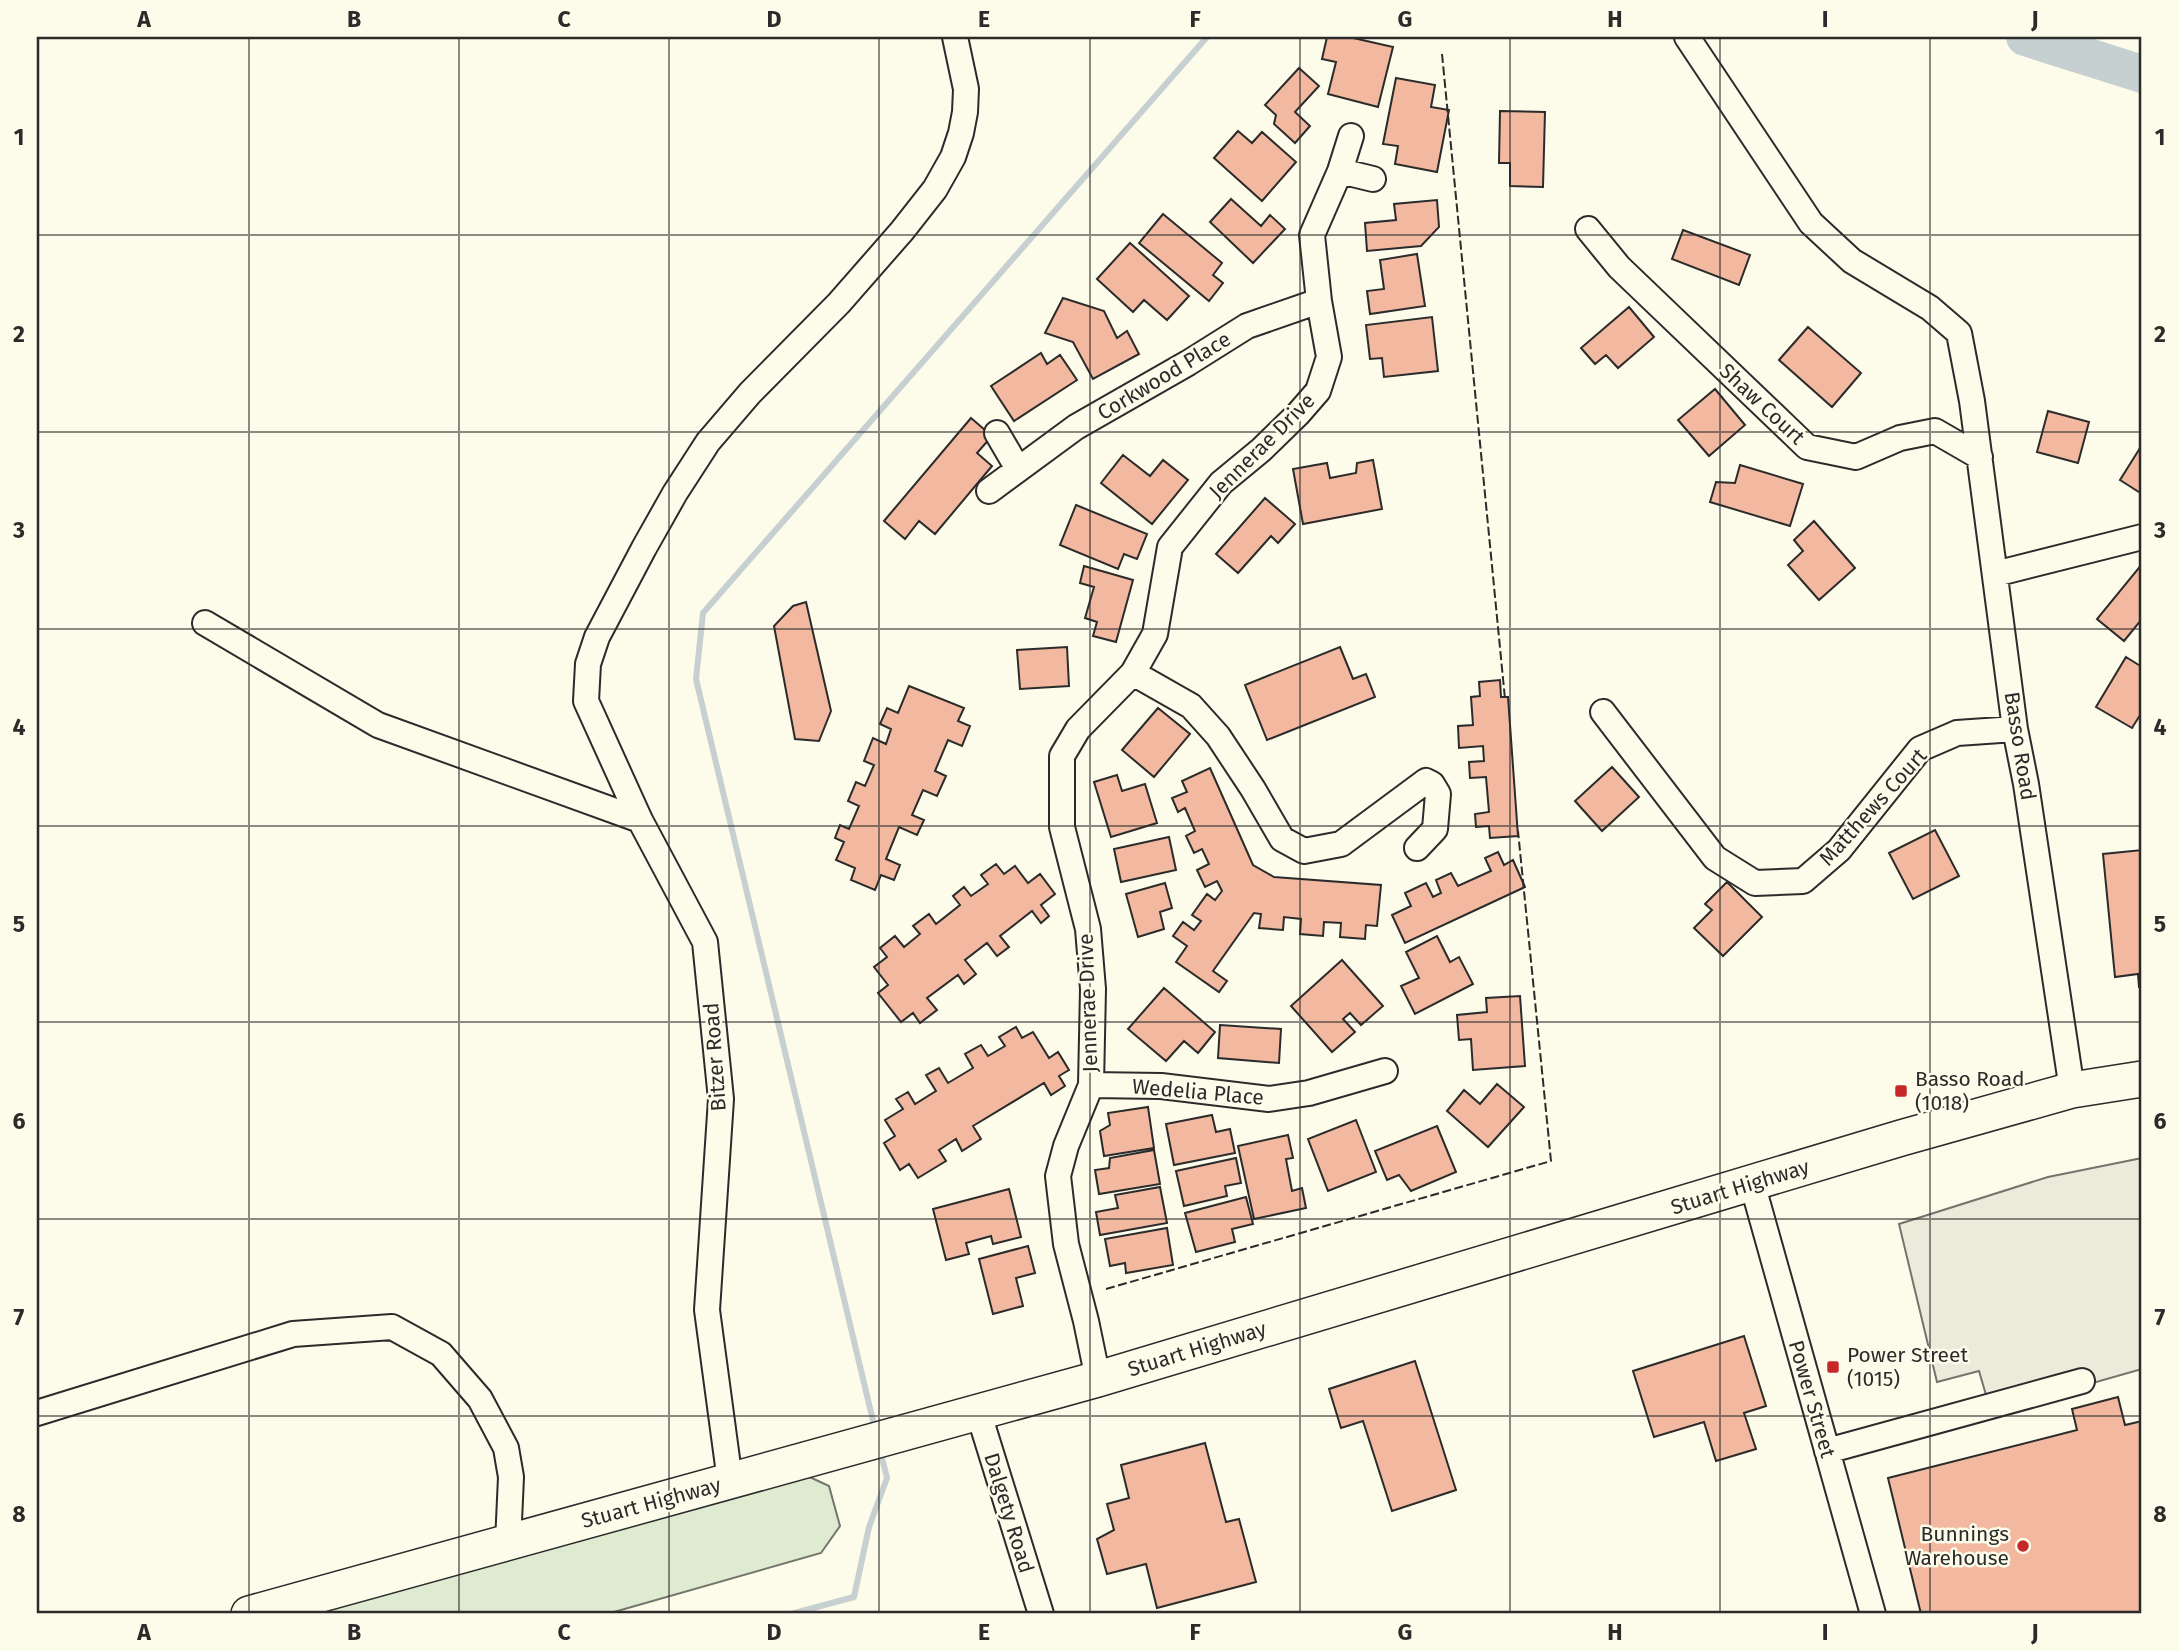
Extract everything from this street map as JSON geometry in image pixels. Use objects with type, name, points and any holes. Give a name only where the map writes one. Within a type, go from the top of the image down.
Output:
[{"type":"highway","name":"Stuart Highway","points":[[249,1614],[1098,1379],[2072,1090],[2142,1079]]},
{"type":"street","name":"Bitzer Road","points":[[730,1481],[707,1310],[721,1099],[705,942],[640,820],[586,701],[587,664],[597,637],[668,504],[708,442],[750,393],[839,303],[935,189],[953,157],[961,133],[966,89],[955,37]]},
{"type":"street","name":"Basso Road","points":[[1688,37],[1811,223],[1852,261],[1930,308],[1959,332],[1980,457],[2015,729],[2026,783],[2072,1090]]},
{"type":"street","name":"Jennerae Drive","points":[[1098,1379],[1066,1244],[1058,1176],[1066,1146],[1091,1085],[1093,989],[1088,929],[1062,827],[1062,756],[1079,729],[1133,673],[1155,634],[1170,547],[1221,483],[1261,450],[1318,391],[1329,357],[1319,301],[1312,235],[1340,171],[1351,136]]},
{"type":"street","points":[[1340,171],[1373,179]]},
{"type":"street","name":"Shaw Court","points":[[1588,229],[1619,267],[1807,447],[1856,457],[1900,438],[1935,431],[1980,457]]},
{"type":"street","name":"Corkwood Place","points":[[989,491],[1076,428],[1247,326],[1319,301]]},
{"type":"street","points":[[997,433],[1018,469]]},
{"type":"street","points":[[1995,574],[2142,537]]},
{"type":"street","points":[[205,623],[378,725],[640,820]]},
{"type":"street","points":[[1133,673],[1191,706],[1218,736],[1282,839],[1304,851],[1341,844],[1426,781],[1432,784],[1438,794],[1435,829],[1417,848]]},
{"type":"street","name":"Matthews Court","points":[[1603,712],[1715,858],[1755,883],[1803,881],[1839,850],[1920,749],[1957,733],[2015,729]]},
{"type":"street","name":"Wedelia Place","points":[[1091,1085],[1161,1086],[1269,1099],[1309,1093],[1385,1071]]},
{"type":"street","name":"Power Street","points":[[1752,1183],[1873,1614]]},
{"type":"street","points":[[37,1413],[293,1334],[392,1327],[441,1354],[480,1399],[506,1448],[511,1478],[508,1543]]},
{"type":"street","points":[[1827,1451],[2082,1381]]},
{"type":"street","name":"Dalgety Road","points":[[978,1411],[1041,1614]]},
{"type":"green space","points":[[786,1466],[829,1486],[840,1526],[821,1553],[607,1614],[249,1614]]},
{"type":"shaded area","points":[[2142,1158],[2142,1369],[1991,1412],[1979,1371],[1937,1382],[1899,1224],[2048,1177]]},
{"type":"building","points":[[1327,37],[1349,37],[1393,47],[1378,107],[1328,94],[1336,62],[1322,59]]},
{"type":"building","points":[[1299,68],[1319,86],[1295,112],[1310,126],[1295,143],[1274,124],[1276,115],[1265,105]]},
{"type":"building","points":[[1396,78],[1435,85],[1431,107],[1449,110],[1437,172],[1395,164],[1398,146],[1383,144]]},
{"type":"building","points":[[1500,111],[1545,112],[1543,187],[1510,186],[1510,163],[1499,163]]},
{"type":"building","points":[[1238,131],[1252,143],[1262,132],[1296,162],[1262,201],[1214,158]]},
{"type":"building","points":[[1231,199],[1261,226],[1270,215],[1285,229],[1253,263],[1210,222]]},
{"type":"building","points":[[1437,200],[1439,227],[1421,246],[1367,251],[1365,223],[1396,220],[1394,204]]},
{"type":"building","points":[[1163,214],[1222,263],[1213,275],[1223,283],[1209,301],[1139,243]]},
{"type":"building","points":[[1683,230],[1750,255],[1739,285],[1672,259]]},
{"type":"building","points":[[1130,243],[1189,296],[1167,320],[1144,300],[1133,312],[1097,279]]},
{"type":"building","points":[[1417,254],[1425,306],[1370,314],[1367,291],[1384,289],[1380,260]]},
{"type":"building","points":[[1063,298],[1104,311],[1117,338],[1127,331],[1139,354],[1093,379],[1073,342],[1045,333]]},
{"type":"building","points":[[1629,307],[1654,337],[1618,368],[1606,355],[1595,364],[1581,348]]},
{"type":"building","points":[[1432,317],[1438,371],[1384,377],[1382,358],[1370,359],[1366,325]]},
{"type":"building","points":[[1808,327],[1861,373],[1832,407],[1779,360]]},
{"type":"building","points":[[1041,353],[1047,364],[1060,355],[1077,380],[1014,421],[991,386]]},
{"type":"building","points":[[1715,389],[1745,425],[1709,456],[1678,420]]},
{"type":"building","points":[[2048,411],[2089,422],[2078,463],[2037,452]]},
{"type":"building","points":[[971,418],[992,436],[977,453],[992,466],[935,534],[919,521],[905,539],[884,521]]},
{"type":"building","points":[[2140,448],[2142,450],[2142,494],[2120,480]]},
{"type":"building","points":[[1123,455],[1150,476],[1163,460],[1188,480],[1152,524],[1101,483]]},
{"type":"building","points":[[1373,460],[1382,509],[1303,524],[1293,469],[1327,463],[1330,478],[1356,473],[1357,463]]},
{"type":"building","points":[[1740,465],[1803,484],[1790,526],[1710,502],[1716,482],[1735,483]]},
{"type":"building","points":[[1265,498],[1295,524],[1278,543],[1271,536],[1238,573],[1216,554]]},
{"type":"building","points":[[1076,505],[1147,534],[1137,559],[1124,554],[1118,569],[1060,545]]},
{"type":"building","points":[[1814,521],[1855,568],[1819,600],[1788,565],[1803,551],[1794,540]]},
{"type":"building","points":[[2142,564],[2142,619],[2124,641],[2097,619]]},
{"type":"building","points":[[1084,566],[1133,580],[1116,642],[1093,636],[1097,622],[1085,618],[1094,587],[1080,583]]},
{"type":"building","points":[[806,602],[831,711],[819,741],[795,739],[774,626],[793,606]]},
{"type":"building","points":[[1067,647],[1069,686],[1020,689],[1017,650]]},
{"type":"building","points":[[1340,647],[1353,679],[1366,674],[1375,697],[1267,740],[1245,685]]},
{"type":"building","points":[[2126,657],[2142,667],[2142,712],[2132,728],[2096,707]]},
{"type":"building","points":[[1500,680],[1501,697],[1508,697],[1518,836],[1490,838],[1489,826],[1476,827],[1475,814],[1489,812],[1486,777],[1470,778],[1469,762],[1484,761],[1483,746],[1459,748],[1458,726],[1473,725],[1471,697],[1480,696],[1479,682]]},
{"type":"building","points":[[909,686],[964,708],[958,721],[970,726],[962,746],[948,740],[935,771],[946,776],[937,796],[923,790],[912,815],[924,820],[917,835],[899,827],[886,859],[900,865],[894,880],[881,875],[875,890],[851,880],[855,868],[836,860],[844,842],[835,838],[840,825],[849,829],[859,806],[848,801],[856,782],[865,786],[874,765],[864,761],[873,738],[886,744],[891,729],[880,724],[887,708],[898,713]]},
{"type":"building","points":[[1158,708],[1190,734],[1154,777],[1122,750]]},
{"type":"building","points":[[1612,767],[1639,797],[1602,831],[1575,801]]},
{"type":"building","points":[[1210,768],[1253,865],[1274,877],[1381,885],[1377,926],[1366,925],[1365,939],[1340,937],[1341,923],[1324,922],[1323,936],[1300,934],[1301,919],[1284,917],[1283,930],[1259,928],[1261,914],[1254,913],[1213,971],[1227,981],[1219,992],[1176,962],[1187,946],[1173,936],[1183,922],[1194,930],[1201,921],[1192,915],[1207,894],[1215,900],[1222,891],[1217,881],[1205,887],[1197,870],[1209,864],[1202,849],[1194,853],[1186,836],[1195,831],[1185,808],[1178,812],[1172,798],[1187,792],[1182,781]]},
{"type":"building","points":[[1117,775],[1122,791],[1145,784],[1157,823],[1111,837],[1094,782]]},
{"type":"building","points":[[1935,830],[1959,876],[1913,899],[1889,853]]},
{"type":"building","points":[[1169,837],[1176,870],[1121,882],[1114,849]]},
{"type":"building","points":[[2142,850],[2142,987],[2139,987],[2138,974],[2115,977],[2103,854]]},
{"type":"building","points":[[1498,852],[1504,865],[1513,860],[1525,887],[1405,943],[1392,915],[1411,906],[1405,893],[1426,883],[1433,897],[1441,893],[1436,880],[1451,873],[1458,886],[1491,871],[1485,858]]},
{"type":"building","points":[[996,864],[1004,874],[1015,866],[1028,883],[1040,874],[1055,894],[1041,905],[1049,916],[1041,923],[1032,911],[1000,936],[1009,947],[997,956],[987,943],[965,960],[976,974],[964,984],[958,975],[927,998],[937,1010],[920,1023],[913,1013],[901,1022],[878,993],[888,985],[874,967],[887,957],[880,948],[895,936],[904,947],[920,934],[913,926],[929,914],[936,924],[960,905],[953,896],[964,887],[971,896],[988,884],[981,875]]},
{"type":"building","points":[[1727,882],[1762,917],[1723,956],[1694,928],[1712,910],[1705,904]]},
{"type":"building","points":[[1165,883],[1172,908],[1160,912],[1164,929],[1138,937],[1126,894]]},
{"type":"building","points":[[1437,936],[1450,962],[1459,957],[1473,984],[1415,1014],[1401,986],[1419,978],[1406,952]]},
{"type":"building","points":[[1342,960],[1383,1006],[1361,1025],[1350,1013],[1343,1019],[1355,1032],[1332,1052],[1291,1006]]},
{"type":"building","points":[[1164,988],[1215,1032],[1198,1053],[1184,1041],[1166,1061],[1128,1029]]},
{"type":"building","points":[[1520,996],[1525,1066],[1473,1070],[1471,1039],[1459,1040],[1457,1015],[1487,1012],[1486,998]]},
{"type":"building","points":[[1220,1025],[1281,1029],[1279,1063],[1218,1058]]},
{"type":"building","points":[[1016,1027],[1022,1038],[1033,1032],[1049,1058],[1058,1052],[1069,1070],[1059,1076],[1065,1086],[1051,1095],[1044,1083],[973,1126],[981,1139],[962,1151],[956,1139],[939,1150],[946,1161],[918,1178],[909,1164],[900,1170],[884,1143],[895,1136],[885,1120],[903,1109],[896,1099],[908,1092],[915,1104],[936,1091],[926,1075],[939,1068],[948,1083],[973,1068],[965,1054],[981,1045],[988,1056],[1005,1046],[999,1037]]},
{"type":"building","points":[[1497,1084],[1524,1107],[1488,1147],[1447,1111],[1464,1090],[1480,1104]]},
{"type":"building","points":[[1148,1107],[1154,1148],[1104,1156],[1100,1131],[1110,1125],[1108,1113]]},
{"type":"building","points":[[1212,1115],[1216,1132],[1230,1129],[1235,1153],[1174,1165],[1166,1124]]},
{"type":"building","points":[[1356,1120],[1376,1172],[1328,1191],[1308,1139]]},
{"type":"building","points":[[1437,1126],[1456,1172],[1411,1191],[1399,1175],[1387,1180],[1375,1151]]},
{"type":"building","points":[[1288,1135],[1293,1158],[1286,1159],[1292,1191],[1302,1188],[1306,1208],[1254,1219],[1238,1146]]},
{"type":"building","points":[[1154,1150],[1160,1184],[1099,1194],[1095,1170],[1109,1168],[1110,1158]]},
{"type":"building","points":[[1236,1158],[1241,1183],[1225,1186],[1227,1196],[1184,1206],[1176,1171]]},
{"type":"building","points":[[1160,1187],[1167,1223],[1100,1235],[1096,1212],[1118,1208],[1115,1195]]},
{"type":"building","points":[[1009,1189],[1021,1237],[993,1244],[991,1236],[966,1243],[969,1254],[946,1260],[933,1209]]},
{"type":"building","points":[[1246,1197],[1253,1224],[1232,1229],[1235,1242],[1196,1252],[1185,1213]]},
{"type":"building","points":[[1167,1228],[1173,1265],[1126,1273],[1125,1263],[1110,1266],[1105,1239]]},
{"type":"building","points":[[1028,1246],[1035,1273],[1016,1278],[1023,1306],[993,1314],[979,1259]]},
{"type":"building","points":[[1744,1336],[1766,1406],[1744,1413],[1756,1449],[1716,1461],[1704,1422],[1654,1437],[1633,1371]]},
{"type":"building","points":[[1415,1361],[1456,1490],[1392,1511],[1363,1421],[1341,1428],[1329,1389]]},
{"type":"building","name":"Bunnings Warehouse","points":[[2118,1397],[2125,1425],[2142,1421],[2142,1614],[1921,1614],[1888,1478],[2077,1430],[2072,1409]]},
{"type":"building","points":[[1205,1443],[1226,1522],[1239,1519],[1256,1582],[1157,1608],[1146,1564],[1107,1574],[1097,1539],[1114,1530],[1107,1504],[1129,1498],[1121,1465]]},
{"type":"waterway","points":[[875,1429],[696,679],[703,613],[1207,37]]},
{"type":"waterway","points":[[2025,37],[2142,74]]},
{"type":"waterway","points":[[791,1614],[854,1597],[869,1527],[887,1478],[880,1450]]},
{"type":"fence","points":[[1442,54],[1505,699]]},
{"type":"fence","points":[[1106,1289],[1551,1161],[1518,831]]},
{"type":"place","name":"Basso Road (1018)","points":[[1901,1091]]},
{"type":"place","name":"Power Street (1015)","points":[[1833,1367]]},
{"type":"place","name":"Bunnings Warehouse","points":[[2023,1546]]}]
